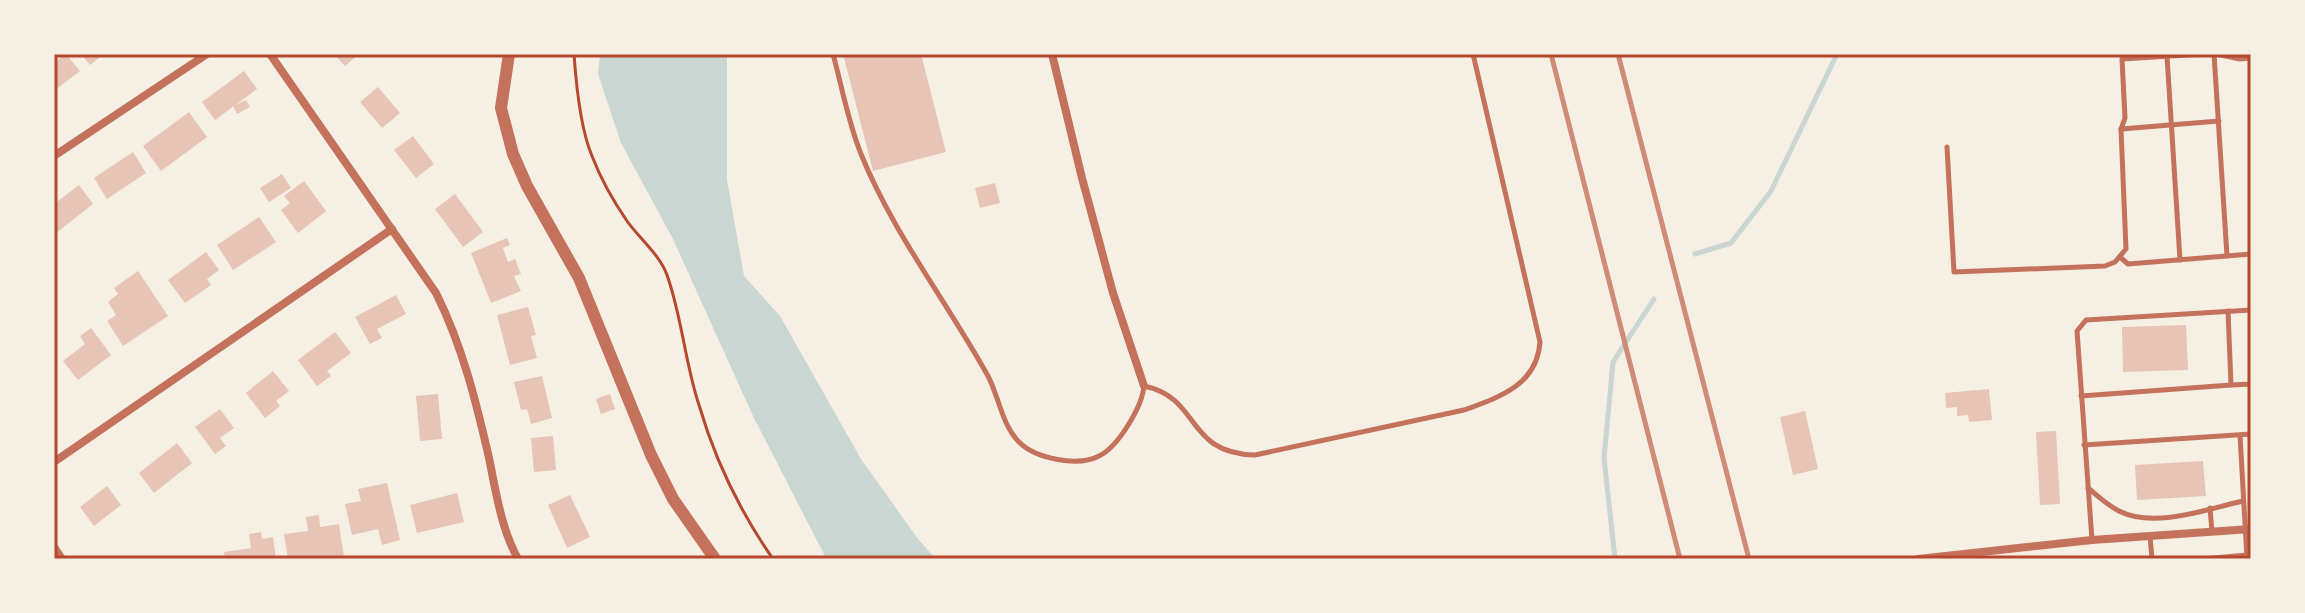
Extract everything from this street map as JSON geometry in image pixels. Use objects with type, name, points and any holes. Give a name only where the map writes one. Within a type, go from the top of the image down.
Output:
[{"type":"street","points":[[54,156],[207,54]]},
{"type":"street","points":[[270,54],[436,293],[450,321],[478,409],[504,528],[515,559]]},
{"type":"street","points":[[509,54],[501,108],[513,154],[527,186],[585,291],[651,455],[692,529],[715,559]]},
{"type":"street","points":[[1052,54],[1101,250],[1144,386]]},
{"type":"street","points":[[54,462],[392,229]]},
{"type":"street","points":[[1918,559],[2092,540],[2248,529]]},
{"type":"street","points":[[54,547],[62,559]]},
{"type":"lane","points":[[833,54],[862,157],[926,276],[990,379],[1008,425],[1018,441],[1029,450],[1072,461],[1101,456],[1111,448],[1138,408],[1144,386],[1175,400],[1210,443],[1224,451],[1255,455],[1464,410],[1496,397],[1528,377],[1539,355],[1540,342],[1473,54]]},
{"type":"lane","points":[[1947,147],[1954,272],[2105,266],[2120,257],[2126,249],[2121,129],[2125,118],[2122,59],[2204,54]]},
{"type":"lane","points":[[2227,256],[2215,54],[2251,58]]},
{"type":"lane","points":[[2167,56],[2180,260]]},
{"type":"lane","points":[[2121,129],[2219,121]]},
{"type":"lane","points":[[2120,257],[2128,264],[2251,254]]},
{"type":"lane","points":[[2092,540],[2077,331],[2086,320],[2251,310]]},
{"type":"lane","points":[[2228,311],[2231,385]]},
{"type":"lane","points":[[2081,396],[2251,384]]},
{"type":"lane","points":[[2084,445],[2251,434]]},
{"type":"lane","points":[[2202,559],[2247,557],[2248,529],[2243,501],[2240,435]]},
{"type":"lane","points":[[2088,488],[2120,511],[2134,516],[2165,516],[2243,501]]},
{"type":"lane","points":[[2210,508],[2212,532]]},
{"type":"lane","points":[[2150,536],[2152,559]]},
{"type":"path","points":[[574,54],[591,155],[626,219],[666,271],[681,323],[698,404],[712,443],[729,483],[773,559]]},
{"type":"shaded area","points":[[600,54],[727,54],[727,180],[744,276],[780,316],[861,459],[936,559],[826,558],[753,416],[673,239],[621,143],[598,74]]},
{"type":"building","points":[[66,54],[80,71],[54,91],[54,63]]},
{"type":"building","points":[[81,54],[104,54],[90,65]]},
{"type":"building","points":[[334,54],[359,54],[345,66]]},
{"type":"building","points":[[843,54],[921,54],[946,152],[873,171]]},
{"type":"building","points":[[244,71],[257,89],[215,120],[202,102]]},
{"type":"building","points":[[378,87],[400,113],[382,128],[360,102]]},
{"type":"building","points":[[246,100],[250,107],[237,114],[233,106]]},
{"type":"building","points":[[189,112],[207,137],[161,171],[143,146]]},
{"type":"building","points":[[413,136],[434,164],[416,178],[394,150]]},
{"type":"building","points":[[133,152],[146,173],[107,199],[94,178]]},
{"type":"building","points":[[282,174],[291,188],[269,202],[260,188]]},
{"type":"building","points":[[304,181],[326,211],[298,233],[281,210],[290,203],[284,196]]},
{"type":"building","points":[[995,183],[1000,203],[980,208],[975,188]]},
{"type":"building","points":[[79,185],[93,204],[56,233],[54,204]]},
{"type":"building","points":[[455,194],[483,232],[463,247],[435,209]]},
{"type":"building","points":[[259,217],[276,242],[233,270],[217,245]]},
{"type":"building","points":[[507,238],[510,245],[503,248],[508,262],[515,259],[521,274],[514,276],[521,291],[491,303],[471,253]]},
{"type":"building","points":[[206,252],[219,270],[207,279],[211,285],[185,303],[168,280]]},
{"type":"building","points":[[138,271],[168,316],[123,346],[107,321],[116,315],[108,302],[118,294],[114,288]]},
{"type":"building","points":[[396,295],[406,314],[377,329],[382,338],[370,344],[355,317]]},
{"type":"building","points":[[528,307],[536,335],[531,336],[537,358],[510,365],[497,315]]},
{"type":"building","points":[[2186,325],[2188,370],[2123,372],[2122,327]]},
{"type":"building","points":[[91,328],[111,355],[78,380],[63,361],[85,344],[80,336]]},
{"type":"building","points":[[335,332],[351,353],[327,371],[331,376],[317,386],[298,360]]},
{"type":"building","points":[[273,371],[289,391],[276,401],[280,406],[265,418],[246,393]]},
{"type":"building","points":[[542,376],[552,418],[531,424],[527,409],[521,410],[514,382]]},
{"type":"building","points":[[1989,389],[1992,420],[1969,422],[1968,415],[1957,416],[1957,407],[1946,408],[1945,393]]},
{"type":"building","points":[[438,394],[442,439],[420,441],[416,396]]},
{"type":"building","points":[[610,394],[615,409],[601,414],[596,399]]},
{"type":"building","points":[[220,409],[234,428],[220,438],[226,446],[215,454],[195,427]]},
{"type":"building","points":[[1805,411],[1818,469],[1793,475],[1780,417]]},
{"type":"building","points":[[2056,431],[2060,504],[2040,505],[2036,432]]},
{"type":"building","points":[[553,436],[556,470],[534,472],[531,438]]},
{"type":"building","points":[[177,443],[192,463],[154,493],[139,473]]},
{"type":"building","points":[[2203,461],[2206,496],[2137,500],[2135,465]]},
{"type":"building","points":[[387,483],[400,540],[382,545],[378,529],[352,535],[345,504],[361,501],[358,489]]},
{"type":"building","points":[[107,486],[121,505],[94,526],[80,507]]},
{"type":"building","points":[[457,493],[464,522],[417,533],[410,505]]},
{"type":"building","points":[[570,495],[590,537],[567,548],[548,505]]},
{"type":"building","points":[[319,515],[320,527],[339,524],[344,557],[288,559],[284,534],[308,531],[306,517]]},
{"type":"building","points":[[261,532],[262,539],[273,537],[276,559],[225,559],[224,552],[251,548],[249,534]]},
{"type":"waterway","points":[[1695,254],[1731,243],[1771,191],[1837,54]]},
{"type":"waterway","points":[[1615,559],[1604,458],[1613,362],[1654,299]]},
{"type":"railway","points":[[1551,54],[1680,559]]},
{"type":"railway","points":[[1618,54],[1749,559]]}]
